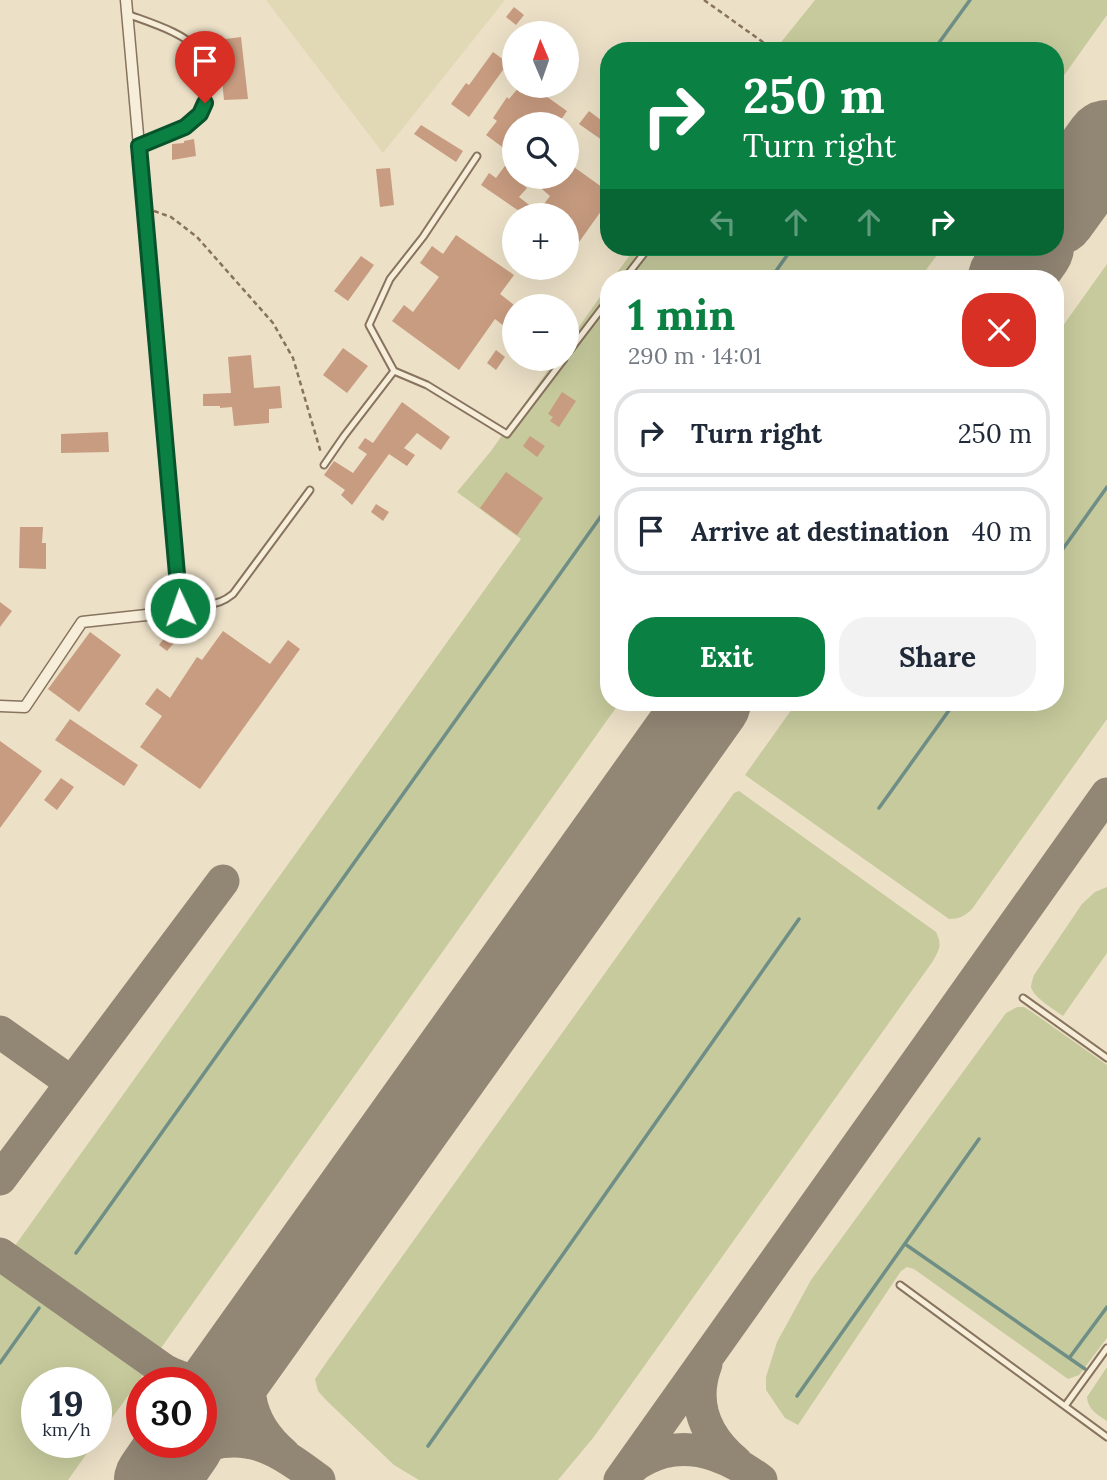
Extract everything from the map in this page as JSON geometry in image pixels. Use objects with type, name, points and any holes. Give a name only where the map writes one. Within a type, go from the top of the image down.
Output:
[{"type":"street","points":[[0,706],[25,707],[82,622],[174,612],[180,608],[126,0]]},
{"type":"lane","points":[[127,14],[180,36],[197,50],[205,103],[200,114],[185,127],[139,146]]},
{"type":"lane","points":[[477,156],[423,237],[390,279],[369,325],[394,371],[426,385],[507,434],[555,371]]},
{"type":"lane","points":[[631,270],[642,256]]},
{"type":"lane","points":[[579,338],[600,311]]},
{"type":"lane","points":[[324,465],[394,371]]},
{"type":"lane","points":[[180,596],[202,605],[226,601],[310,490]]},
{"type":"lane","points":[[1023,998],[1107,1058]]},
{"type":"lane","points":[[900,1285],[1107,1437]]},
{"type":"lane","points":[[1065,1406],[1107,1348]]},
{"type":"path","points":[[704,0],[763,42]]},
{"type":"path","points":[[144,208],[171,217],[197,237],[273,323],[293,358],[324,465]]},
{"type":"shaded area","points":[[266,0],[505,0],[383,153]]},
{"type":"green space","points":[[815,0],[1107,0],[1107,15],[1064,75],[1064,42],[781,42]]},
{"type":"green space","points":[[629,256],[936,256],[926,270],[619,270]]},
{"type":"green space","points":[[1107,264],[1107,719],[972,909],[962,917],[949,919],[745,775],[791,711],[1064,711],[1064,324]]},
{"type":"green space","points":[[600,297],[600,711],[614,711],[161,1348],[14,1247],[521,539],[457,492],[491,451],[548,371],[579,371],[579,327]]},
{"type":"green space","points":[[739,791],[936,932],[940,943],[937,953],[593,1438],[558,1480],[419,1480],[394,1465],[327,1401],[318,1391],[315,1379],[734,793]]},
{"type":"green space","points":[[1107,887],[1107,953],[1063,1016],[1033,991],[1031,987],[1034,975],[1082,904],[1095,892]]},
{"type":"green space","points":[[1017,1007],[1024,1007],[1032,1012],[1107,1065],[1107,1338],[1079,1375],[1068,1379],[914,1269],[907,1267],[901,1271],[798,1425],[785,1418],[766,1390],[766,1377],[777,1342],[811,1280],[1006,1013]]},
{"type":"green space","points":[[0,1271],[132,1367],[126,1367],[126,1399],[112,1418],[112,1367],[21,1367],[21,1458],[84,1458],[68,1480],[0,1480]]},
{"type":"green space","points":[[1107,1367],[1107,1421],[1091,1408],[1087,1397]]},
{"type":"building","points":[[514,7],[524,15],[519,21],[511,21],[506,17]]},
{"type":"building","points":[[241,37],[248,99],[224,100],[218,40]]},
{"type":"building","points":[[493,52],[502,59],[502,71],[469,117],[451,104],[466,83],[469,85]]},
{"type":"building","points":[[508,98],[549,98],[567,111],[502,112],[502,147],[486,135],[497,121],[493,118]]},
{"type":"building","points":[[589,111],[600,119],[600,139],[579,124]]},
{"type":"building","points":[[421,125],[463,151],[456,162],[414,134]]},
{"type":"building","points":[[194,139],[196,156],[172,160],[172,144]]},
{"type":"building","points":[[390,168],[394,205],[380,207],[376,169]]},
{"type":"building","points":[[502,170],[502,189],[526,189],[519,197],[527,203],[507,203],[481,185],[489,173],[496,178]]},
{"type":"building","points":[[579,171],[600,186],[600,213],[579,242],[579,203],[545,203],[550,196],[542,189],[579,189]]},
{"type":"building","points":[[456,235],[502,267],[502,280],[510,280],[500,294],[502,325],[495,319],[459,370],[392,321],[404,305],[413,312],[439,277],[420,263],[432,246],[443,254]]},
{"type":"building","points":[[361,256],[374,265],[348,301],[334,291]]},
{"type":"building","points":[[343,348],[368,366],[347,393],[323,375]]},
{"type":"building","points":[[496,350],[502,355],[502,361],[496,370],[487,363]]},
{"type":"building","points":[[251,355],[254,388],[280,386],[282,408],[269,409],[269,423],[234,426],[232,407],[203,406],[203,394],[231,393],[228,357]]},
{"type":"building","points":[[562,392],[576,401],[559,427],[550,421],[553,417],[548,414]]},
{"type":"building","points":[[402,402],[450,437],[441,450],[417,433],[404,448],[415,455],[407,466],[389,454],[352,505],[341,495],[345,490],[324,475],[334,461],[353,473],[367,454],[358,448],[365,438],[373,443]]},
{"type":"building","points":[[108,432],[109,452],[61,453],[61,434]]},
{"type":"building","points":[[530,436],[545,446],[537,457],[523,446]]},
{"type":"building","points":[[506,472],[543,498],[517,535],[480,508]]},
{"type":"building","points":[[376,504],[389,512],[383,521],[371,512]]},
{"type":"building","points":[[20,527],[43,527],[42,543],[46,543],[46,569],[19,568]]},
{"type":"building","points":[[0,602],[12,611],[0,627]]},
{"type":"building","points":[[223,631],[270,664],[288,640],[300,649],[200,789],[140,747],[162,716],[145,704],[157,688],[170,698],[197,657],[202,660]]},
{"type":"building","points":[[90,632],[121,655],[79,712],[48,689]]},
{"type":"building","points":[[166,636],[174,643],[167,651],[159,645]]},
{"type":"building","points":[[70,719],[138,765],[124,786],[55,740]]},
{"type":"building","points":[[0,741],[42,771],[0,828]]},
{"type":"building","points":[[61,778],[74,787],[57,810],[44,800]]},
{"type":"waterway","points":[[940,42],[970,0]]},
{"type":"waterway","points":[[777,270],[787,256]]},
{"type":"waterway","points":[[1064,547],[1107,487]]},
{"type":"waterway","points":[[76,1253],[600,518]]},
{"type":"waterway","points":[[879,808],[949,711]]},
{"type":"waterway","points":[[428,1446],[799,919]]},
{"type":"waterway","points":[[797,1396],[979,1139]]},
{"type":"waterway","points":[[905,1244],[1085,1369]]},
{"type":"waterway","points":[[1070,1357],[1107,1307]]},
{"type":"waterway","points":[[0,1363],[39,1308]]},
{"type":"taxiway","points":[[620,1480],[1107,794]]},
{"type":"taxiway","points":[[0,1179],[223,881]]},
{"type":"taxiway","points":[[0,1032],[72,1083]]},
{"type":"taxiway","points":[[0,1254],[160,1367]]},
{"type":"taxiway","points":[[261,1332],[251,1366],[250,1398],[261,1427],[284,1454]]},
{"type":"taxiway","points":[[217,1377],[242,1358]]},
{"type":"taxiway","points":[[706,1364],[700,1392],[704,1418],[716,1441],[736,1462]]},
{"type":"taxiway","points":[[162,1472],[197,1448],[225,1441],[239,1441],[275,1451],[319,1480]]},
{"type":"taxiway","points":[[629,1471],[640,1462],[663,1452],[689,1450],[715,1455],[739,1465],[761,1480]]},
{"type":"runway","points":[[1064,202],[1107,142]]},
{"type":"runway","points":[[1016,270],[1026,256]]},
{"type":"runway","points":[[217,1393],[703,711]]},
{"type":"runway","points":[[156,1480],[171,1458]]},
{"type":"route","points":[[180,608],[139,146],[185,127],[200,114],[205,103]]}]
